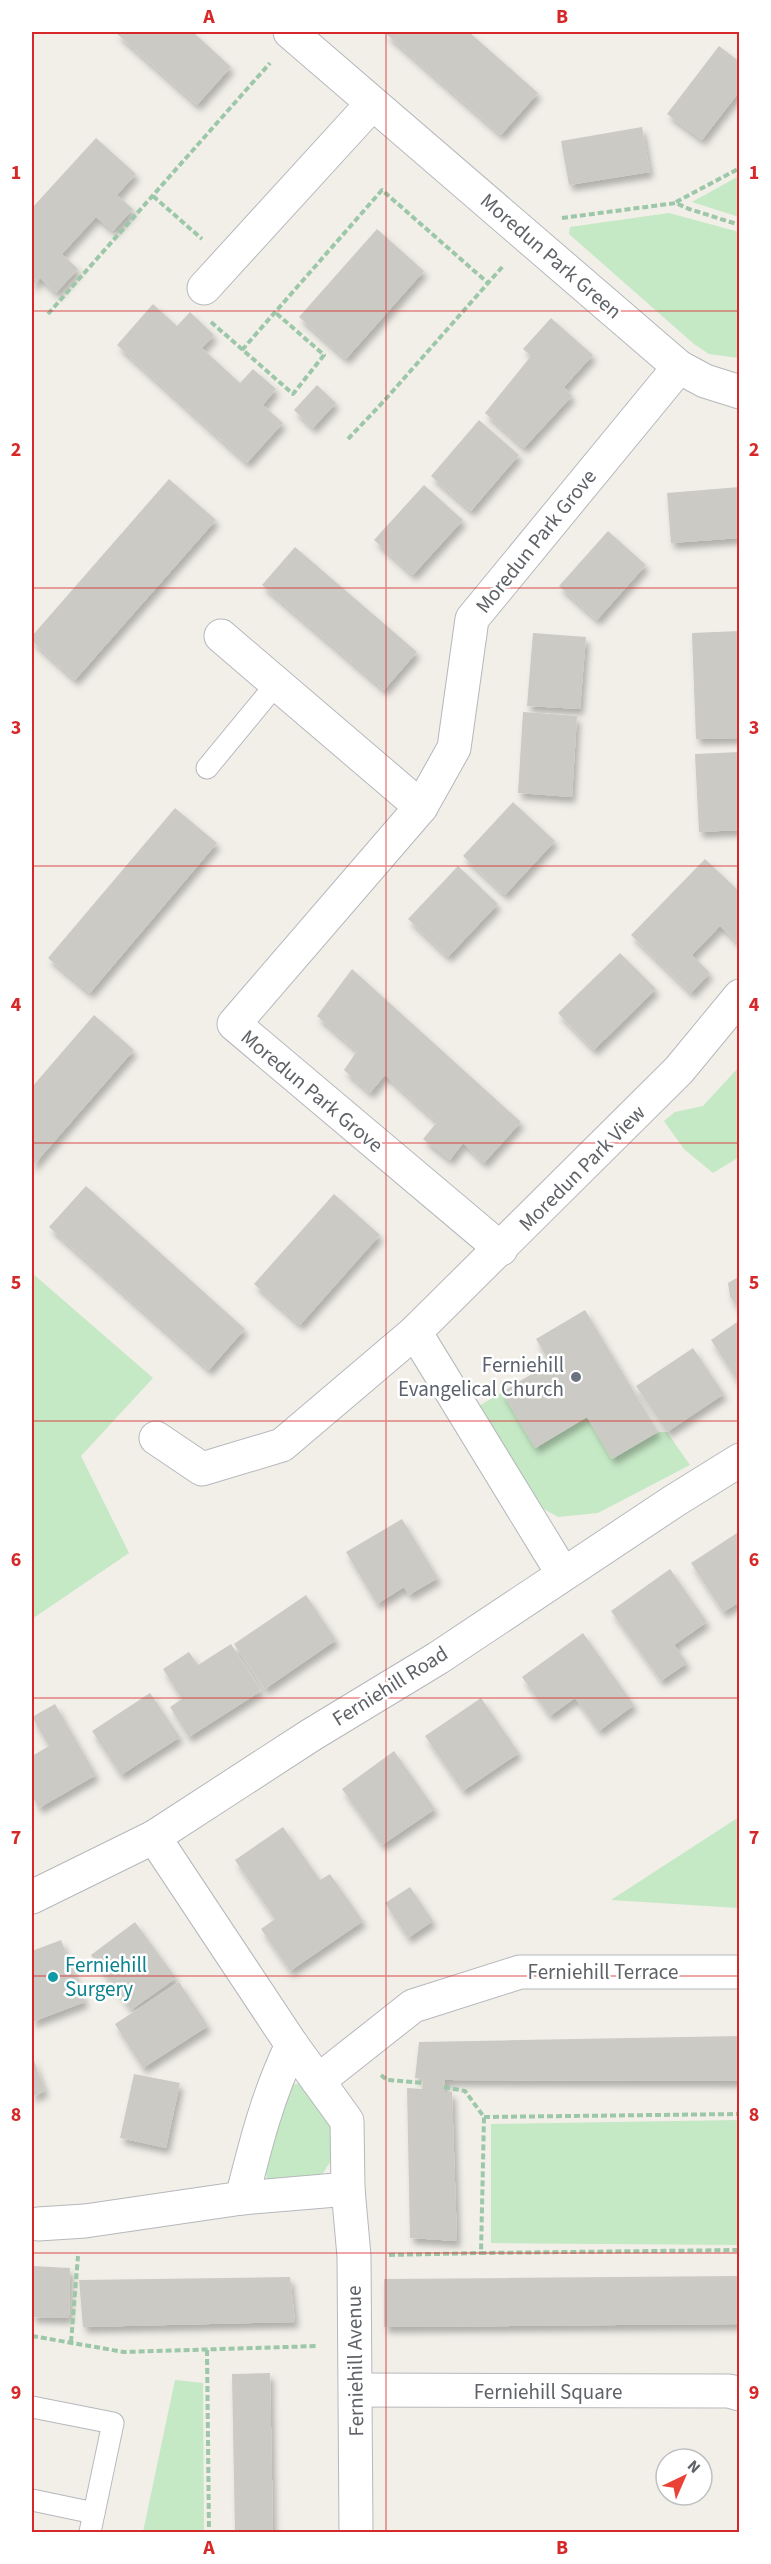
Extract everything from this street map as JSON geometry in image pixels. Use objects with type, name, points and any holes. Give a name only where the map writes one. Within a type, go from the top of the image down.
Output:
[{"type":"street","name":"Moredun Park Green","points":[[292,34],[530,236],[679,367],[705,381],[740,392]]},
{"type":"street","points":[[204,288],[372,104]]},
{"type":"street","name":"Moredun Park Grove","points":[[501,1249],[234,1024],[421,807],[454,748],[472,620],[679,367]]},
{"type":"street","points":[[221,636],[421,807]]},
{"type":"street","name":"Moredun Park View","points":[[156,1438],[202,1469],[282,1445],[415,1332],[501,1249],[679,1070],[740,996]]},
{"type":"street","points":[[415,1332],[563,1574]]},
{"type":"street","name":"Ferniehill Road","points":[[32,1897],[154,1837],[311,1735],[438,1658],[740,1460]]},
{"type":"street","name":"Ferniehill Avenue","points":[[154,1837],[292,2045],[347,2121],[348,2189],[354,2256],[356,2532]]},
{"type":"street","name":"Ferniehill Terrace","points":[[318,2081],[413,2006],[520,1972],[740,1972]]},
{"type":"street","points":[[242,2198],[262,2120],[279,2071],[292,2045]]},
{"type":"street","points":[[39,2224],[85,2221],[242,2198],[348,2189]]},
{"type":"street","name":"Ferniehill Square","points":[[356,2390],[729,2391],[740,2394]]},
{"type":"lane","points":[[207,768],[277,683]]},
{"type":"lane","points":[[32,2407],[113,2423],[92,2523],[32,2500]]},
{"type":"path","points":[[48,314],[292,34]]},
{"type":"path","points":[[348,439],[530,236],[554,219],[676,203],[740,168]]},
{"type":"path","points":[[242,350],[382,190],[488,283]]},
{"type":"path","points":[[153,196],[204,241],[197,249]]},
{"type":"path","points":[[676,203],[740,225]]},
{"type":"path","points":[[208,320],[293,394],[324,355],[276,313]]},
{"type":"path","points":[[444,2087],[465,2091],[484,2117],[481,2253]]},
{"type":"path","points":[[484,2117],[740,2114]]},
{"type":"path","points":[[71,2342],[76,2263],[85,2221]]},
{"type":"path","points":[[354,2256],[740,2250]]},
{"type":"path","points":[[32,2336],[124,2352],[355,2344]]},
{"type":"path","points":[[207,2350],[209,2532]]},
{"type":"green space","points":[[739,176],[739,217],[692,202]]},
{"type":"green space","points":[[669,213],[739,232],[739,358],[709,354],[694,344],[569,234],[570,227]]},
{"type":"green space","points":[[739,1067],[739,1157],[713,1173],[684,1149],[664,1121],[675,1112],[703,1106]]},
{"type":"green space","points":[[32,1273],[153,1378],[81,1456],[129,1553],[32,1619]]},
{"type":"green space","points":[[502,1392],[536,1448],[587,1417],[612,1459],[658,1432],[667,1432],[690,1465],[598,1513],[558,1517],[535,1504],[474,1409]]},
{"type":"green space","points":[[739,1817],[739,1908],[611,1900]]},
{"type":"green space","points":[[310,2080],[337,2114],[332,2159],[316,2184],[267,2180],[265,2165],[288,2086]]},
{"type":"green space","points":[[739,2120],[739,2245],[491,2243],[491,2124]]},
{"type":"green space","points":[[175,2380],[203,2383],[204,2532],[143,2532]]},
{"type":"building","points":[[115,32],[193,32],[231,67],[197,105]]},
{"type":"building","points":[[384,32],[469,32],[538,93],[501,135]]},
{"type":"building","points":[[719,46],[740,62],[740,91],[702,140],[667,114]]},
{"type":"building","points":[[642,127],[650,172],[569,185],[561,141]]},
{"type":"building","points":[[96,138],[136,174],[117,195],[133,209],[113,231],[96,217],[62,254],[78,269],[56,293],[40,278],[32,287],[32,208]]},
{"type":"building","points":[[377,229],[424,271],[346,359],[299,317]]},
{"type":"building","points":[[153,304],[177,326],[190,312],[214,335],[202,348],[240,383],[253,369],[276,389],[263,405],[283,423],[247,463],[117,345]]},
{"type":"building","points":[[551,318],[593,355],[564,387],[572,396],[524,448],[485,413],[531,356],[523,349]]},
{"type":"building","points":[[317,385],[336,403],[313,428],[294,410]]},
{"type":"building","points":[[479,420],[519,455],[471,511],[431,476]]},
{"type":"building","points":[[169,479],[216,520],[75,680],[32,641],[32,636]]},
{"type":"building","points":[[424,485],[463,520],[413,575],[374,540]]},
{"type":"building","points":[[740,487],[740,538],[671,543],[667,493]]},
{"type":"building","points":[[608,531],[646,565],[597,620],[559,586]]},
{"type":"building","points":[[295,547],[417,652],[384,690],[262,585]]},
{"type":"building","points":[[740,631],[740,738],[696,739],[692,633]]},
{"type":"building","points":[[533,633],[586,637],[580,709],[527,706]]},
{"type":"building","points":[[523,712],[577,716],[572,797],[518,793]]},
{"type":"building","points":[[740,752],[740,830],[699,832],[695,754]]},
{"type":"building","points":[[513,802],[555,841],[505,895],[463,856]]},
{"type":"building","points":[[175,808],[217,843],[90,993],[48,958]]},
{"type":"building","points":[[705,859],[740,892],[740,945],[720,926],[692,955],[710,973],[691,993],[631,935]]},
{"type":"building","points":[[458,866],[498,904],[448,957],[408,919]]},
{"type":"building","points":[[620,953],[656,989],[594,1050],[558,1013]]},
{"type":"building","points":[[352,969],[521,1122],[484,1163],[463,1143],[450,1160],[423,1139],[437,1122],[385,1075],[370,1093],[344,1070],[357,1051],[317,1016]]},
{"type":"building","points":[[94,1015],[134,1050],[32,1167],[32,1087]]},
{"type":"building","points":[[86,1186],[245,1329],[209,1370],[49,1227]]},
{"type":"building","points":[[334,1194],[380,1235],[300,1325],[254,1284]]},
{"type":"building","points":[[740,1276],[740,1311],[730,1296],[728,1283]]},
{"type":"building","name":"Ferniehill Evangelical Church","points":[[585,1310],[658,1432],[612,1459],[587,1417],[535,1448],[502,1392],[550,1363],[536,1339]]},
{"type":"building","points":[[740,1320],[740,1385],[711,1340]]},
{"type":"building","points":[[693,1348],[724,1394],[667,1432],[636,1386]]},
{"type":"building","points":[[402,1519],[438,1578],[409,1595],[404,1587],[377,1604],[346,1552]]},
{"type":"building","points":[[740,1531],[740,1602],[723,1612],[691,1563]]},
{"type":"building","points":[[670,1569],[707,1622],[674,1645],[687,1663],[661,1681],[611,1611]]},
{"type":"building","points":[[306,1595],[336,1640],[265,1689],[234,1644]]},
{"type":"building","points":[[583,1633],[634,1705],[599,1731],[575,1698],[550,1716],[522,1677]]},
{"type":"building","points":[[231,1644],[261,1691],[189,1737],[170,1707],[182,1699],[163,1669],[189,1652],[198,1665]]},
{"type":"building","points":[[150,1693],[180,1737],[121,1775],[92,1731]]},
{"type":"building","points":[[481,1698],[519,1753],[463,1791],[425,1736]]},
{"type":"building","points":[[55,1704],[96,1775],[39,1808],[32,1795],[32,1756],[49,1746],[32,1717]]},
{"type":"building","points":[[394,1751],[435,1809],[382,1845],[342,1789]]},
{"type":"building","points":[[283,1827],[320,1880],[330,1874],[363,1921],[290,1971],[261,1929],[275,1919],[235,1860]]},
{"type":"building","points":[[410,1887],[433,1921],[408,1938],[385,1903]]},
{"type":"building","points":[[135,1922],[176,1978],[131,2010],[91,1955]]},
{"type":"building","name":"Ferniehill Surgery","points":[[61,1940],[85,2002],[32,2022],[32,1951]]},
{"type":"building","points":[[179,1982],[208,2026],[143,2068],[115,2024]]},
{"type":"building","points":[[740,2036],[740,2081],[445,2080],[444,2092],[452,2092],[457,2241],[410,2238],[407,2088],[422,2089],[423,2079],[415,2078],[419,2042]]},
{"type":"building","name":"Ferniehill Surgery","points":[[32,2055],[45,2091],[32,2097]]},
{"type":"building","points":[[134,2074],[180,2083],[166,2148],[120,2138]]},
{"type":"building","points":[[32,2266],[70,2268],[69,2318],[32,2317]]},
{"type":"building","points":[[740,2276],[740,2324],[384,2327],[384,2279]]},
{"type":"building","points":[[290,2277],[295,2322],[83,2327],[79,2280]]},
{"type":"building","points":[[270,2373],[273,2532],[235,2532],[232,2374]]},
{"type":"place","name":"Ferniehill Evangelical Church","points":[[576,1377]]},
{"type":"place","name":"Ferniehill Surgery","points":[[53,1977]]}]
